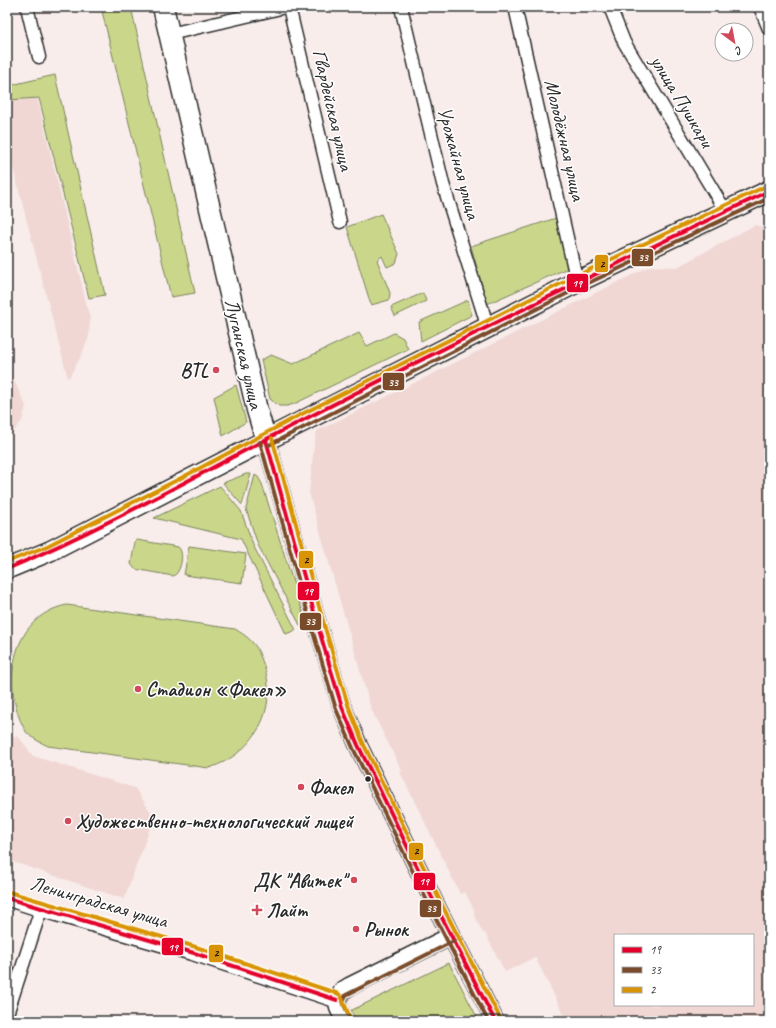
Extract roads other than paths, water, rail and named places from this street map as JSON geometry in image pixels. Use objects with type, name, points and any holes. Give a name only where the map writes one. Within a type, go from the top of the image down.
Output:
[{"type":"highway","name":"Луганская улица","points":[[163,7],[257,410],[266,440]]},
{"type":"highway","points":[[266,440],[578,282],[769,191]]},
{"type":"main road","points":[[7,569],[50,551],[266,440]]},
{"type":"main road","name":"Луганская улица","points":[[266,440],[342,707],[358,744],[494,1021]]},
{"type":"main road","points":[[345,1021],[339,1010],[338,1000],[342,991],[451,936]]},
{"type":"street","points":[[27,7],[39,57]]},
{"type":"street","points":[[170,34],[285,7]]},
{"type":"street","name":"Гвардейская улица","points":[[289,7],[340,222]]},
{"type":"street","name":"Урожайная улица","points":[[401,7],[443,184],[484,314],[487,328]]},
{"type":"street","name":"Молодёжная улица","points":[[515,7],[578,282]]},
{"type":"street","name":"улица Пушкари","points":[[610,7],[624,42],[726,212]]},
{"type":"street","points":[[760,7],[769,29]]},
{"type":"street","name":"Ленинградская улица","points":[[7,898],[194,953],[338,1000]]},
{"type":"street","points":[[7,1014],[41,909]]},
{"type":"place","name":"BTL","points":[[216,370]]},
{"type":"place","name":"Стадион «Факел»","points":[[138,689]]},
{"type":"place","name":"Факел","points":[[301,787]]},
{"type":"place","name":"Художественно-технологический лицей","points":[[68,821]]},
{"type":"place","name":"ДК \"Авитек\"","points":[[354,880]]},
{"type":"place","name":"Лайт","points":[[257,910]]},
{"type":"place","name":"Рынок","points":[[356,929]]}]
